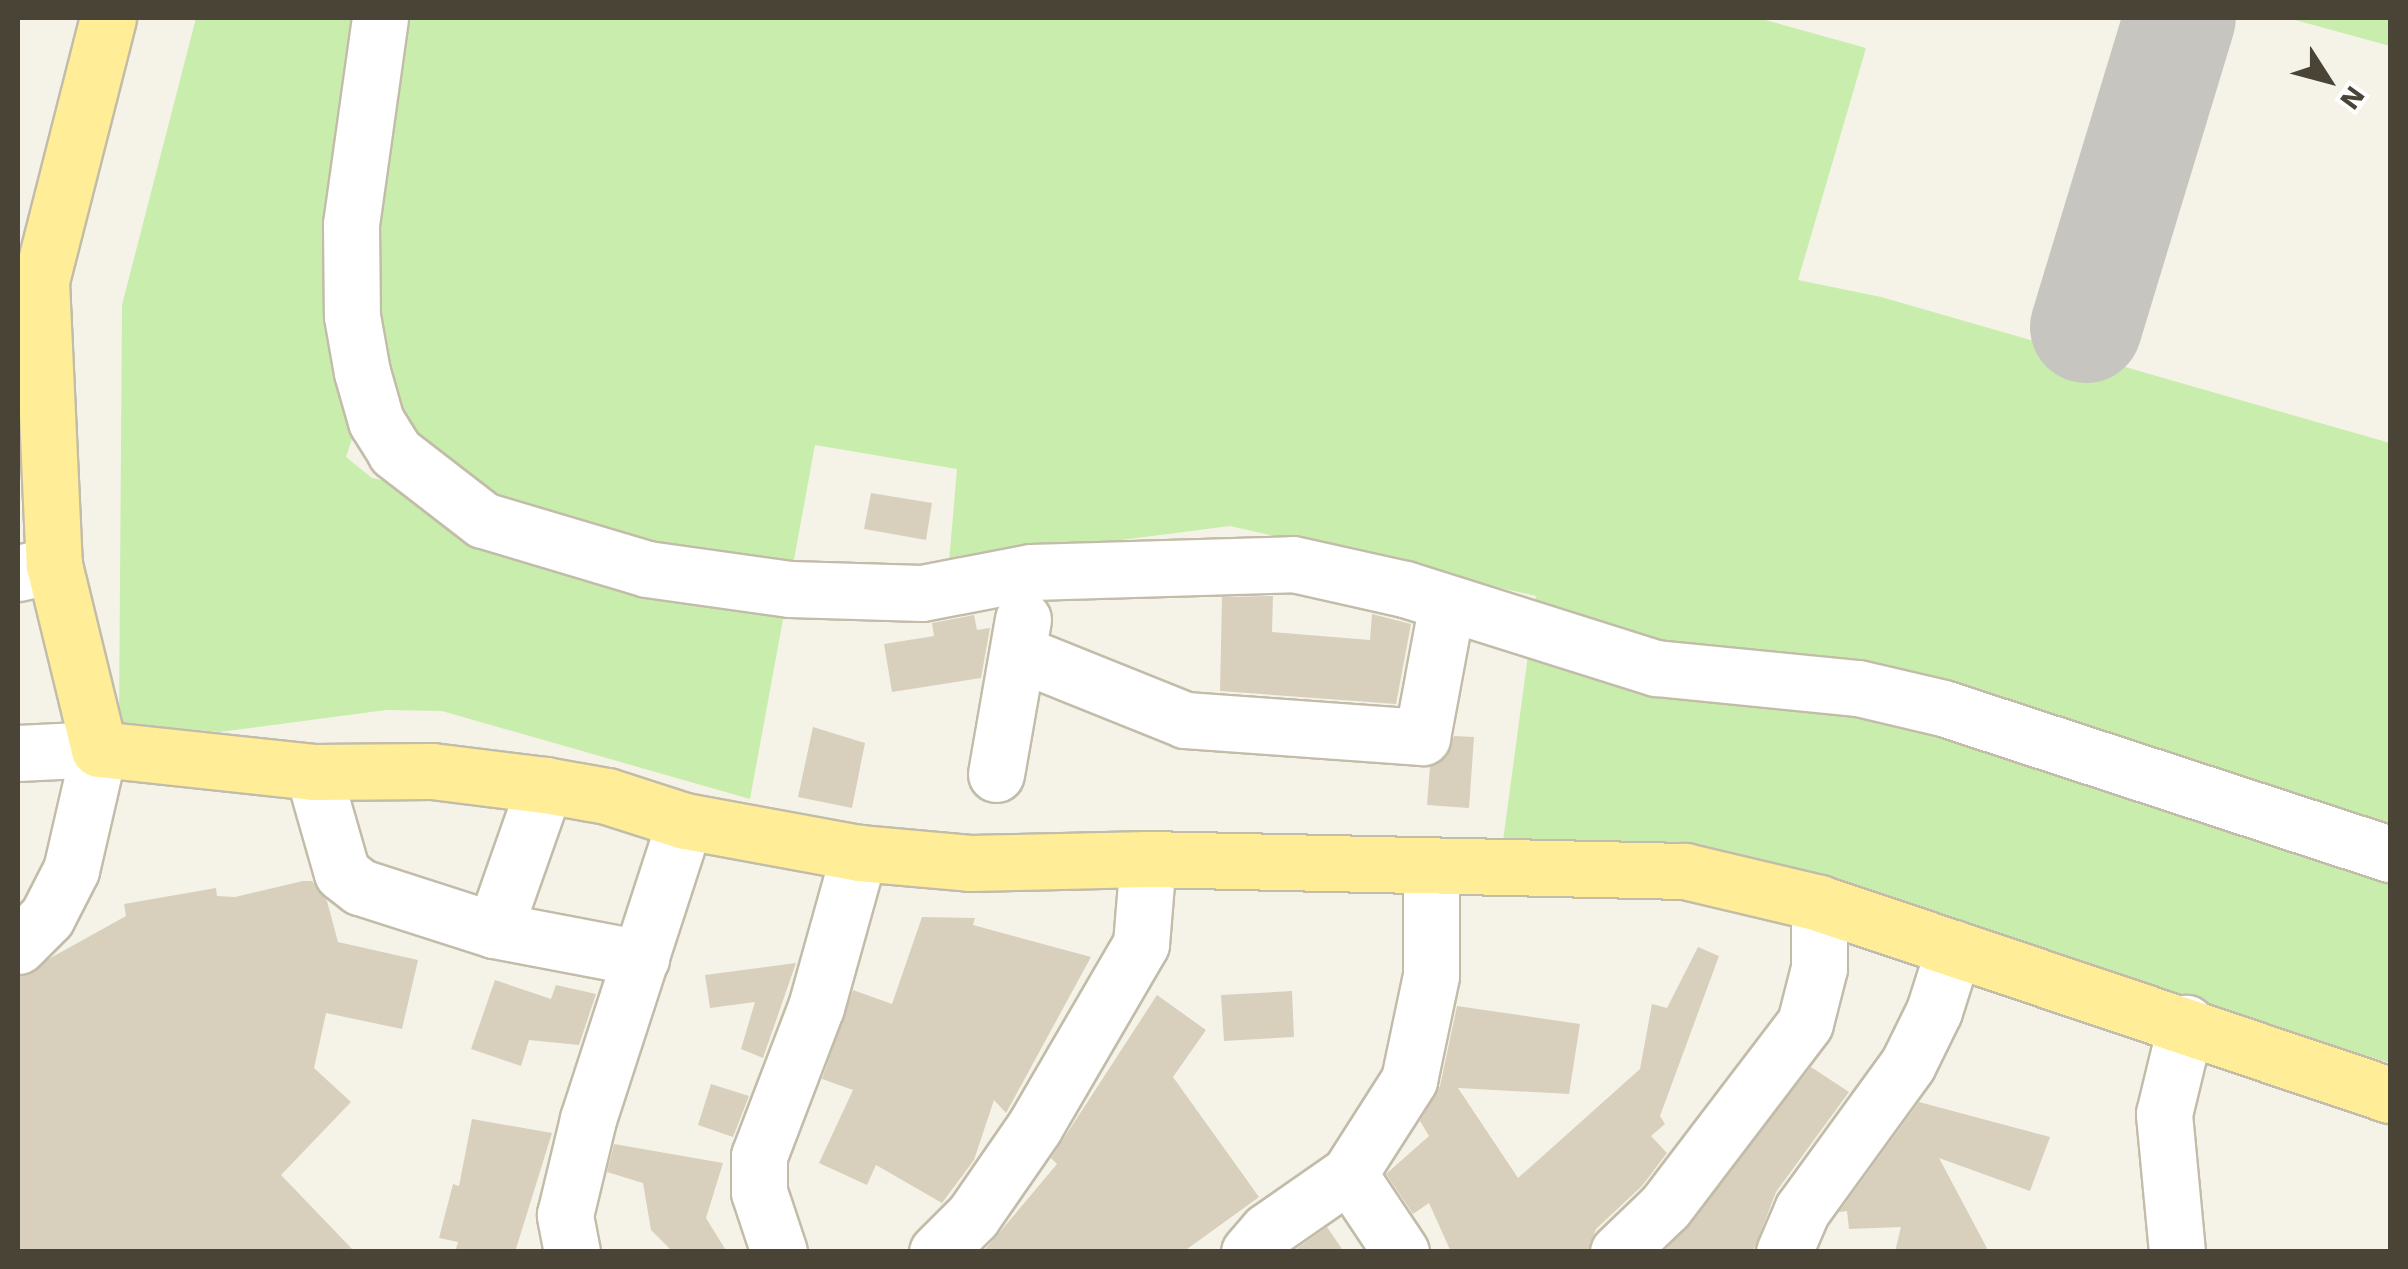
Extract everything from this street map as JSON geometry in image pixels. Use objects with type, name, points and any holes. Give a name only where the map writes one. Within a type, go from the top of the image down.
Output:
[{"type":"main road","points":[[108,18],[29,281],[36,569],[99,749],[313,772],[432,771],[545,785],[606,796],[685,821],[860,853],[970,863],[1148,860],[1685,871],[1819,903],[2186,1023],[2390,1095]]},
{"type":"street","points":[[380,18],[357,158],[352,316],[376,421],[394,452],[483,520],[695,578],[922,593],[1031,572],[1293,564],[1447,603],[1656,668],[1858,688],[1942,708],[2390,854]]},
{"type":"street","points":[[996,774],[1021,654],[1031,572]]},
{"type":"street","points":[[1021,654],[1185,720],[1422,737],[1447,603]]},
{"type":"street","points":[[18,752],[99,749],[71,870],[47,917],[18,946]]},
{"type":"street","points":[[313,772],[342,873],[360,886],[494,930],[641,958]]},
{"type":"street","points":[[494,930],[545,785]]},
{"type":"street","points":[[572,1252],[565,1215],[685,821]]},
{"type":"street","points":[[779,1252],[759,1192],[760,1156],[816,1007],[860,853]]},
{"type":"street","points":[[937,1252],[972,1216],[1035,1126],[1141,944],[1148,860]]},
{"type":"street","points":[[1248,1252],[1267,1231],[1349,1174],[1409,1080],[1430,976],[1431,866]]},
{"type":"street","points":[[1618,1252],[1676,1195],[1805,1023],[1819,968],[1819,903]]},
{"type":"street","points":[[1784,1252],[1802,1210],[1908,1064],[1954,948]]},
{"type":"street","points":[[2177,1252],[2164,1114],[2186,1023]]},
{"type":"street","points":[[1349,1174],[1400,1252]]},
{"type":"green space","points":[[196,18],[369,18],[340,215],[347,360],[370,433],[353,436],[346,457],[372,478],[407,485],[502,540],[618,574],[759,597],[760,577],[652,560],[524,523],[455,491],[405,448],[378,386],[362,292],[363,189],[391,18],[1758,18],[1866,48],[1798,280],[1881,297],[2390,443],[2390,1063],[1760,864],[1635,843],[1503,841],[1536,596],[1230,526],[949,562],[957,469],[815,445],[750,799],[442,711],[386,710],[220,732],[119,723],[122,305]]},
{"type":"green space","points":[[2288,18],[2390,18],[2390,46]]},
{"type":"building","points":[[871,493],[932,503],[926,540],[864,529]]},
{"type":"building","points":[[1273,596],[1272,632],[1370,640],[1372,614],[1411,624],[1396,704],[1220,691],[1222,597]]},
{"type":"building","points":[[974,615],[977,630],[990,628],[981,678],[892,692],[884,644],[934,636],[932,623]]},
{"type":"building","points":[[813,727],[865,743],[852,808],[798,797]]},
{"type":"building","points":[[1454,736],[1474,737],[1469,808],[1427,805],[1430,766],[1447,756]]},
{"type":"building","points":[[312,881],[327,901],[338,942],[418,960],[402,1029],[326,1013],[314,1068],[351,1102],[281,1175],[355,1252],[18,1252],[18,976],[126,916],[124,904],[216,888],[217,896],[235,897]]},
{"type":"building","points":[[922,917],[975,918],[973,925],[1091,957],[1006,1113],[994,1100],[974,1160],[942,1203],[876,1165],[867,1185],[819,1163],[853,1090],[822,1079],[853,990],[892,1004]]},
{"type":"building","points":[[1698,947],[1719,956],[1660,1116],[1665,1124],[1651,1136],[1667,1153],[1642,1186],[1596,1229],[1588,1252],[1451,1252],[1429,1203],[1413,1214],[1386,1174],[1429,1136],[1420,1121],[1440,1086],[1457,1006],[1580,1024],[1569,1094],[1458,1088],[1518,1178],[1640,1069],[1652,1004],[1667,1008]]},
{"type":"building","points":[[796,963],[763,1058],[741,1049],[755,1002],[710,1008],[705,975]]},
{"type":"building","points":[[495,980],[551,999],[556,985],[596,994],[579,1045],[529,1040],[521,1066],[471,1049]]},
{"type":"building","points":[[1292,991],[1294,1037],[1224,1041],[1221,995]]},
{"type":"building","points":[[1157,995],[1206,1030],[1173,1077],[1259,1197],[1183,1252],[983,1252],[1057,1164],[1051,1158]]},
{"type":"building","points":[[1811,1067],[1849,1092],[1776,1192],[1753,1252],[1664,1252]]},
{"type":"building","points":[[711,1084],[749,1096],[733,1137],[698,1125]]},
{"type":"building","points":[[1919,1102],[2050,1137],[2030,1191],[1939,1158],[1989,1252],[1895,1252],[1901,1227],[1849,1229],[1847,1211],[1839,1212]]},
{"type":"building","points":[[472,1119],[552,1133],[515,1252],[455,1252],[458,1242],[439,1238],[453,1184],[459,1186]]},
{"type":"building","points":[[614,1144],[723,1163],[706,1218],[727,1252],[673,1252],[651,1230],[643,1183],[607,1172]]},
{"type":"building","points":[[1327,1227],[1344,1252],[1292,1252]]},
{"type":"taxiway","points":[[2086,327],[2180,18]]}]
